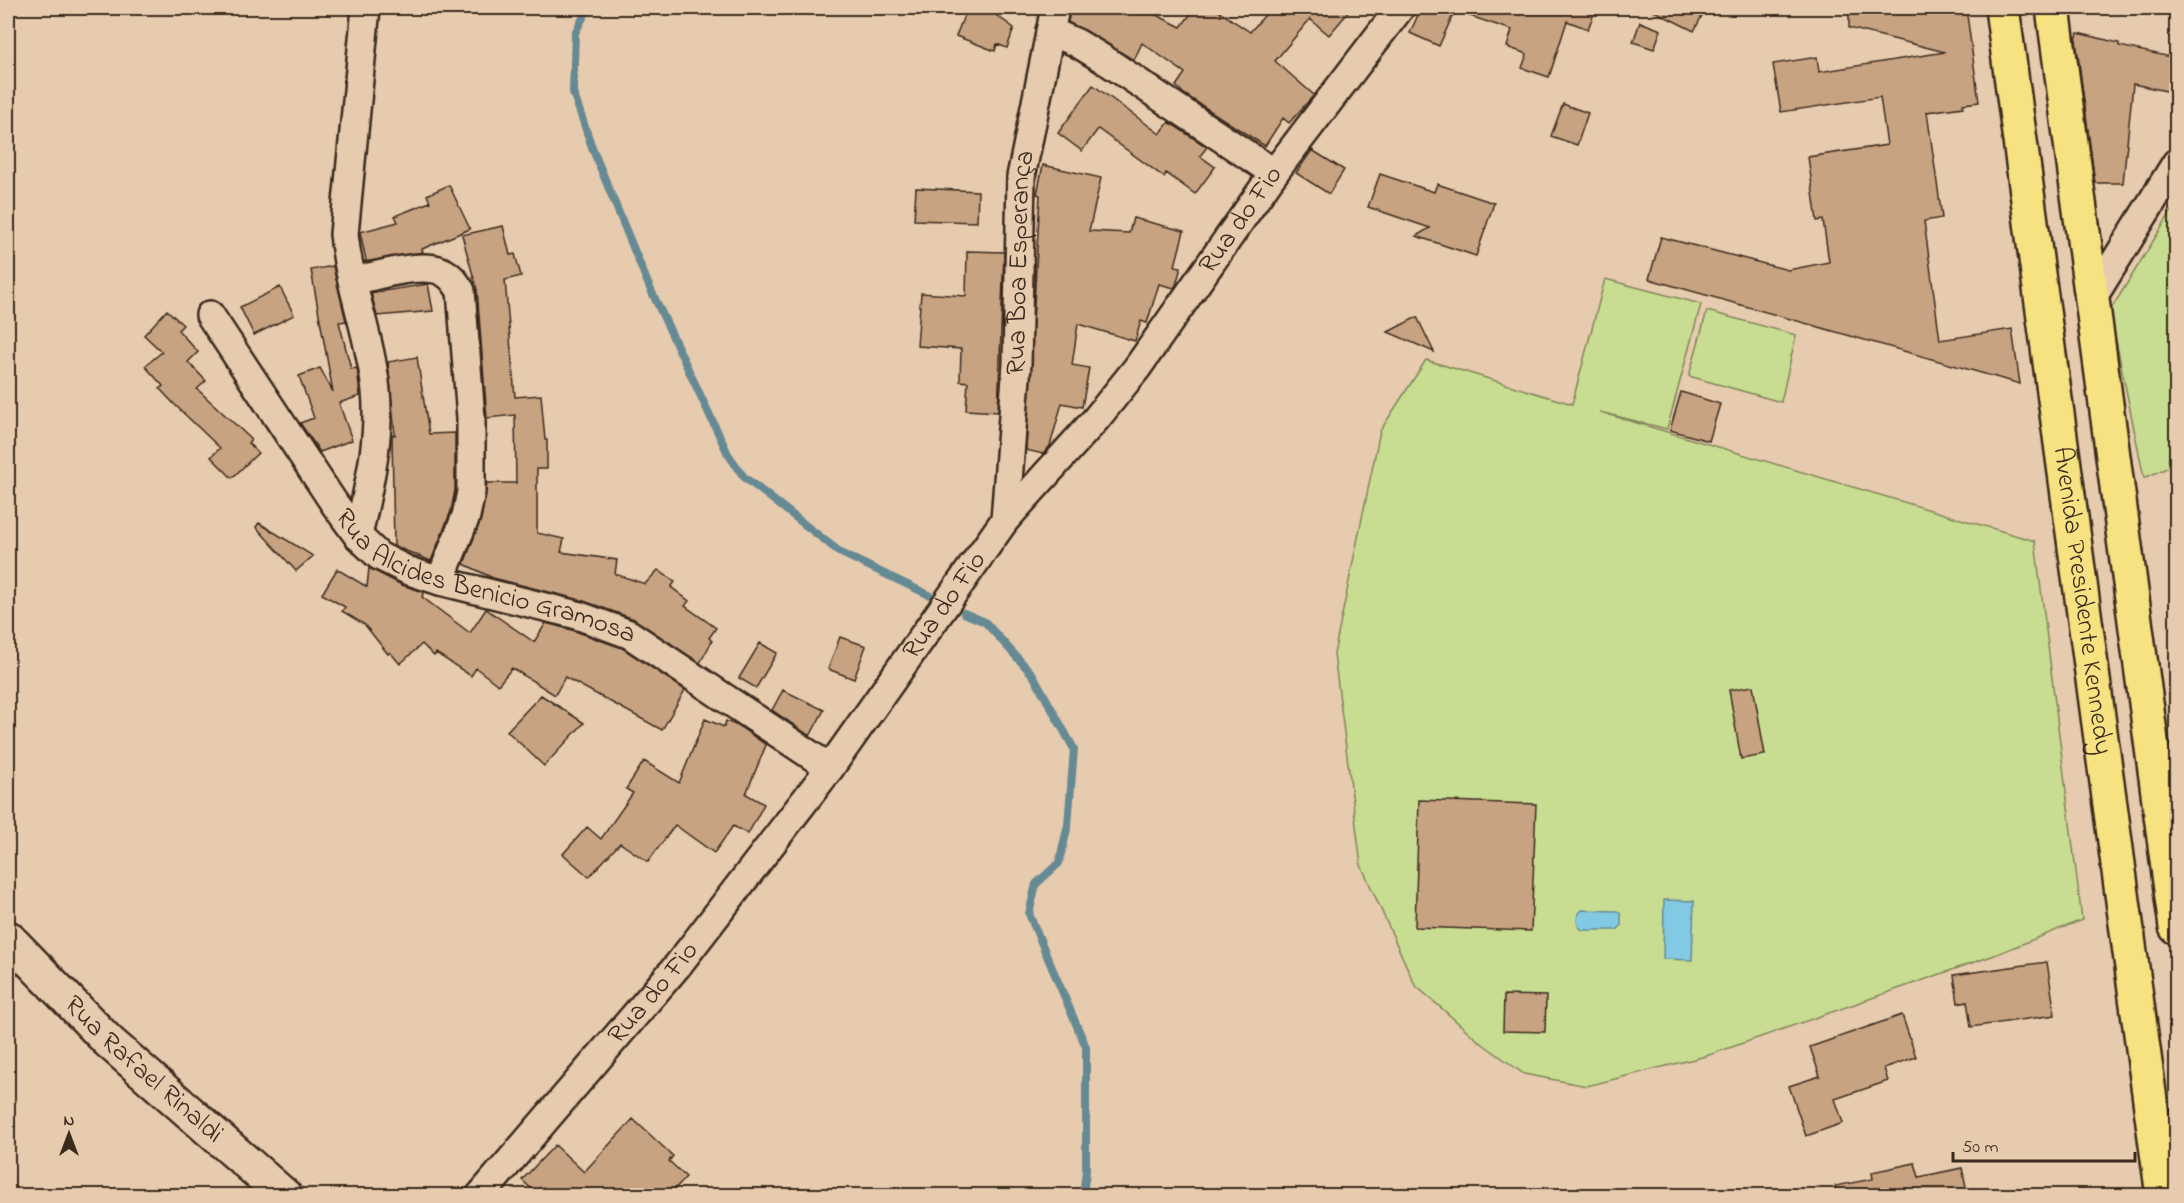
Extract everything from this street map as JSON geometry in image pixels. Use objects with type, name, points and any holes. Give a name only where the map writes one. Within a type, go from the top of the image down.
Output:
[{"type":"main road","name":"Avenida Presidente Kennedy","points":[[2002,8],[2163,1196]]},
{"type":"main road","name":"Avenida Presidente Kennedy","points":[[2053,8],[2176,927]]},
{"type":"main road","points":[[2023,157],[2072,150]]},
{"type":"street","points":[[358,536],[377,427],[376,390],[353,280],[346,260],[344,234],[366,8]]},
{"type":"street","name":"Rua do Fio","points":[[480,1196],[678,964],[830,768],[1005,520],[1096,419],[1137,368],[1274,173],[1400,8]]},
{"type":"street","points":[[1052,19],[1077,43],[1274,173]]},
{"type":"street","name":"Rua Boa Esperança","points":[[1005,520],[1017,364],[1021,177],[1052,19]]},
{"type":"street","points":[[2091,302],[2176,163]]},
{"type":"street","points":[[353,280],[428,267],[452,278],[461,291],[471,418],[471,492],[466,516],[440,581]]},
{"type":"street","name":"Rua Alcides Benicio Gramosa","points":[[210,315],[358,536],[379,556],[409,571],[440,581],[577,615],[629,634],[830,768]]},
{"type":"street","name":"Rua Rafael Rinaldi","points":[[8,938],[108,1041],[285,1196]]},
{"type":"green space","points":[[2176,204],[2176,464],[2144,478],[2110,311]]},
{"type":"green space","points":[[1605,279],[1701,304],[1667,429],[1600,412],[2035,541],[2082,920],[1992,956],[1706,1056],[1587,1086],[1524,1074],[1480,1042],[1415,985],[1361,865],[1334,654],[1380,431],[1426,360],[1572,404]]},
{"type":"green space","points":[[1707,311],[1796,335],[1781,402],[1689,376]]},
{"type":"water","points":[[1664,900],[1694,901],[1692,960],[1663,959]]},
{"type":"water","points":[[1582,910],[1617,911],[1621,914],[1621,926],[1617,930],[1582,930],[1577,920]]},
{"type":"building","points":[[967,8],[986,8],[1014,28],[1007,48],[997,44],[995,51],[956,36]]},
{"type":"building","points":[[1070,8],[1142,8],[1181,27],[1195,8],[1214,8],[1250,32],[1271,8],[1352,8],[1329,35],[1310,19],[1275,61],[1314,95],[1289,123],[1283,118],[1265,146],[1184,94],[1176,86],[1185,73],[1142,43],[1134,60],[1068,22]]},
{"type":"building","points":[[1421,8],[1456,8],[1439,46],[1410,33]]},
{"type":"building","points":[[1456,8],[1596,8],[1588,29],[1567,21],[1549,77],[1522,68],[1527,54],[1507,47],[1512,30],[1455,11]]},
{"type":"building","points":[[1648,8],[1706,8],[1694,31]]},
{"type":"building","points":[[1849,8],[1868,8],[1868,11],[1966,8],[1979,102],[1963,104],[1963,107],[1927,112],[1942,218],[1924,221],[1940,340],[2012,329],[2020,384],[1649,279],[1661,237],[1788,270],[1829,262],[1823,220],[1817,221],[1808,157],[1887,145],[1880,97],[1781,112],[1773,64],[1817,57],[1819,72],[1945,52],[1849,28]]},
{"type":"building","points":[[1640,22],[1661,30],[1654,49],[1633,42]]},
{"type":"building","points":[[2078,33],[2119,43],[2119,46],[2176,58],[2176,93],[2133,84],[2123,183],[2095,183],[2076,40]]},
{"type":"building","points":[[1093,85],[1160,134],[1169,122],[1207,147],[1200,156],[1215,167],[1195,194],[1166,173],[1164,177],[1098,129],[1082,151],[1058,133]]},
{"type":"building","points":[[1563,104],[1588,113],[1577,145],[1551,136]]},
{"type":"building","points":[[1312,150],[1344,170],[1329,194],[1296,173]]},
{"type":"building","points":[[1043,165],[1101,178],[1089,231],[1129,233],[1133,218],[1184,231],[1175,266],[1181,267],[1176,285],[1174,288],[1159,284],[1147,323],[1141,321],[1135,341],[1078,324],[1072,365],[1089,368],[1082,407],[1062,403],[1050,446],[1043,454],[1026,450],[1040,195],[1037,194]]},
{"type":"building","points":[[1380,174],[1434,192],[1437,184],[1494,203],[1476,256],[1416,236],[1430,228],[1368,207]]},
{"type":"building","points":[[449,185],[470,229],[422,249],[423,252],[364,262],[366,260],[360,232],[398,222],[395,216],[430,202],[427,195]]},
{"type":"building","points":[[916,188],[978,191],[977,222],[914,220]]},
{"type":"building","points":[[503,226],[510,255],[515,254],[521,276],[505,280],[515,397],[541,395],[545,440],[547,440],[547,469],[537,469],[537,533],[564,539],[561,552],[617,560],[615,574],[645,584],[658,570],[675,582],[671,587],[689,601],[685,606],[716,628],[709,638],[712,641],[700,663],[634,619],[581,600],[493,578],[464,564],[481,519],[487,483],[516,483],[515,415],[487,418],[477,290],[462,235]]},
{"type":"building","points":[[967,251],[1004,252],[998,412],[966,410],[968,382],[960,381],[961,349],[917,346],[921,293],[966,296]]},
{"type":"building","points":[[333,266],[346,321],[339,322],[351,369],[357,368],[360,396],[339,403],[352,440],[320,452],[300,423],[314,418],[299,376],[320,368],[333,392],[311,270]]},
{"type":"building","points":[[428,284],[433,311],[377,316],[371,293]]},
{"type":"building","points":[[280,287],[294,315],[254,335],[240,307]]},
{"type":"building","points":[[167,310],[183,325],[178,330],[198,352],[188,362],[206,381],[197,389],[251,439],[248,443],[258,453],[232,478],[211,457],[220,448],[160,389],[163,386],[145,366],[162,352],[144,335]]},
{"type":"building","points":[[1417,317],[1434,352],[1388,332]]},
{"type":"building","points":[[417,357],[429,434],[455,433],[455,490],[451,511],[431,561],[394,546],[392,435],[395,435],[388,362]]},
{"type":"building","points":[[1681,392],[1720,404],[1709,441],[1670,430]]},
{"type":"building","points":[[259,523],[313,556],[296,571],[256,527]]},
{"type":"building","points":[[369,568],[402,585],[424,592],[422,597],[470,633],[486,609],[534,642],[546,623],[622,648],[685,690],[662,730],[565,677],[555,695],[512,668],[498,685],[476,668],[471,676],[436,653],[434,656],[422,644],[400,664],[390,652],[388,654],[365,625],[342,611],[345,607],[322,594],[337,569],[367,587]]},
{"type":"building","points":[[840,637],[866,646],[854,679],[828,669]]},
{"type":"building","points":[[760,643],[777,653],[756,688],[739,678]]},
{"type":"building","points":[[1753,686],[1765,755],[1741,759],[1729,690]]},
{"type":"building","points":[[783,690],[824,710],[810,736],[772,710]]},
{"type":"building","points":[[541,695],[584,723],[544,766],[507,731]]},
{"type":"building","points":[[705,719],[724,727],[726,721],[740,727],[766,745],[746,794],[764,804],[748,834],[733,826],[714,853],[675,825],[648,862],[620,843],[589,877],[563,854],[587,827],[601,839],[633,793],[626,789],[644,761],[679,783]]},
{"type":"building","points":[[1419,800],[1536,804],[1531,931],[1415,927]]},
{"type":"building","points":[[2047,962],[2055,1015],[1971,1027],[1967,1001],[1958,1003],[1954,975]]},
{"type":"building","points":[[1504,995],[1546,996],[1545,1032],[1503,1031]]},
{"type":"building","points":[[1902,1015],[1916,1057],[1884,1068],[1888,1081],[1835,1099],[1843,1123],[1806,1136],[1789,1086],[1820,1076],[1810,1047]]},
{"type":"building","points":[[633,1119],[673,1156],[669,1161],[686,1177],[668,1196],[657,1196],[648,1187],[641,1196],[539,1196],[522,1180],[555,1145],[584,1172]]},
{"type":"building","points":[[1915,1163],[1919,1177],[1962,1168],[1968,1196],[1836,1196],[1835,1186],[1873,1179],[1872,1172]]},
{"type":"waterway","points":[[588,8],[575,33],[573,92],[593,150],[649,286],[728,454],[744,477],[841,553],[929,595]]},
{"type":"waterway","points":[[964,613],[985,622],[1033,675],[1074,749],[1068,825],[1059,863],[1036,884],[1029,914],[1086,1047],[1086,1170],[1083,1196]]}]
